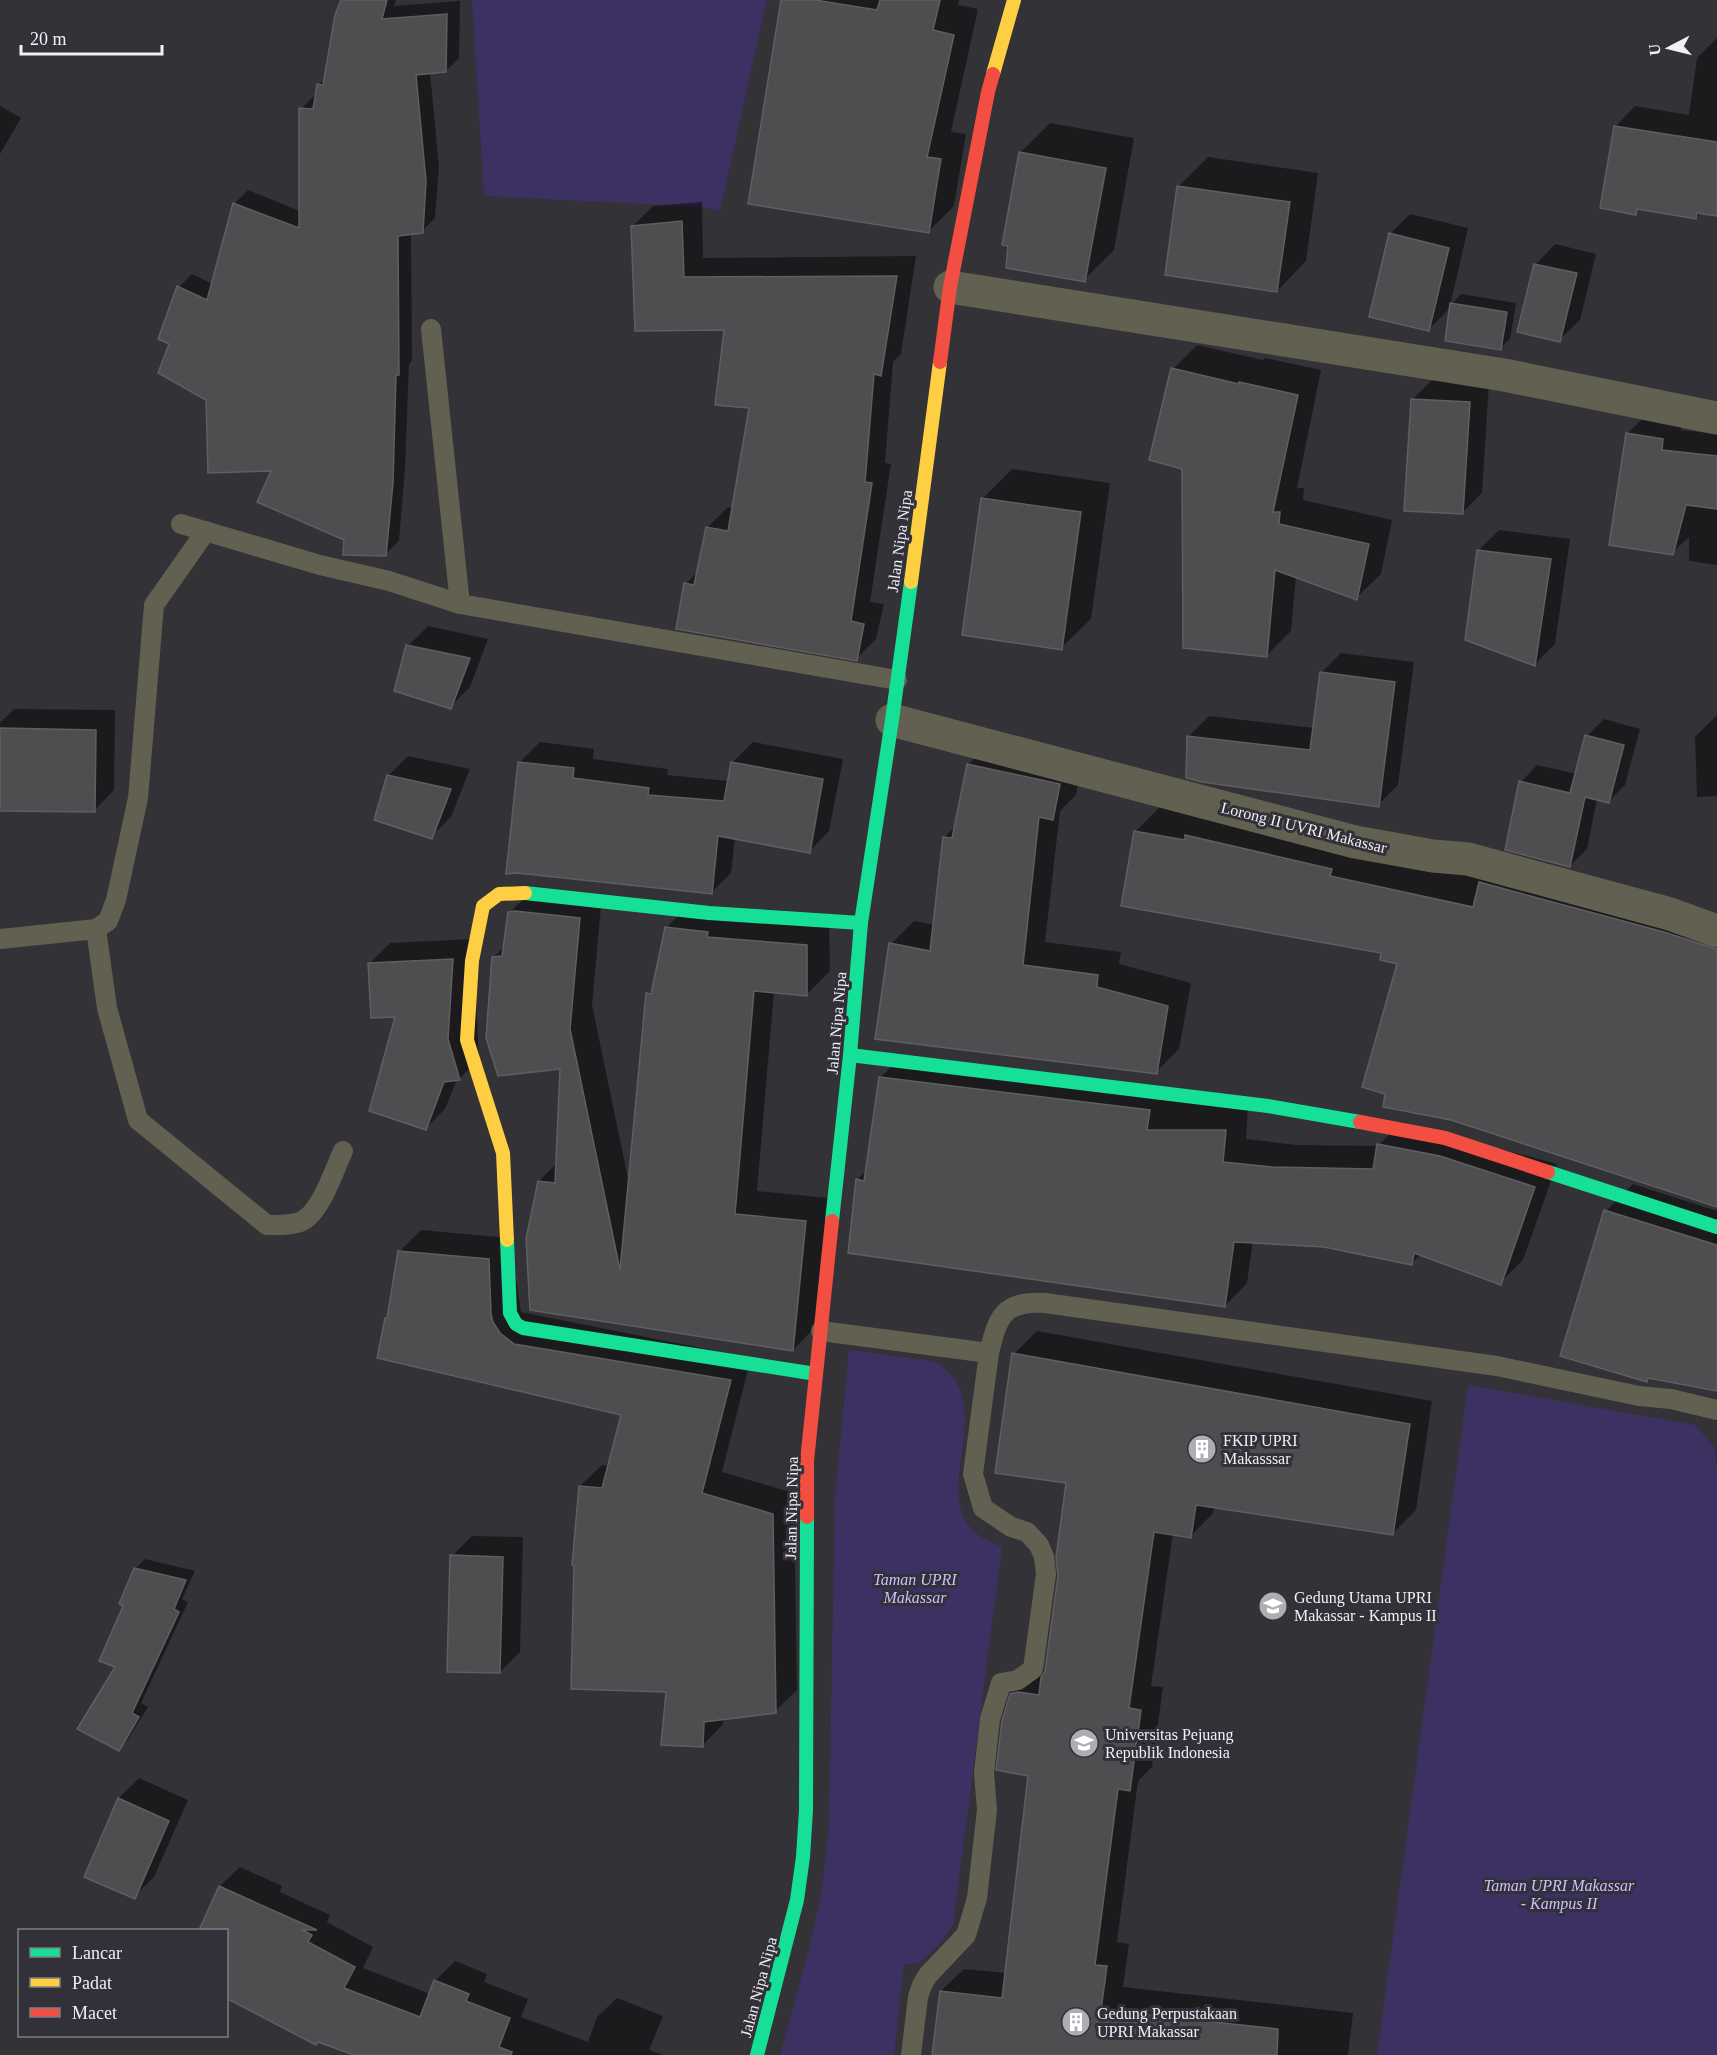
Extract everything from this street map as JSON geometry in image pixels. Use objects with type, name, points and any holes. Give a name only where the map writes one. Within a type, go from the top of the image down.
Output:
[{"type":"street","name":"Jalan Nipa Nipa","points":[[757,2055],[797,1900],[803,1857],[806,1810],[807,1461],[850,1054],[861,923],[892,720],[950,287],[988,92],[1014,0]]},
{"type":"street","points":[[950,287],[1504,375],[1717,418]]},
{"type":"street","name":"Lorong II UVRI Makassar","points":[[892,720],[1355,842],[1433,856],[1468,859],[1670,914],[1717,932]]},
{"type":"street","points":[[816,1374],[523,1328],[516,1324],[510,1313],[503,1153],[468,1040],[472,961],[483,906],[499,894],[515,892],[709,913],[861,923]]},
{"type":"street","points":[[850,1054],[1268,1106],[1390,1127],[1445,1138],[1717,1227]]},
{"type":"lane","points":[[431,329],[460,604]]},
{"type":"lane","points":[[181,524],[320,565],[389,581],[460,604],[897,680]]},
{"type":"lane","points":[[0,939],[96,929],[108,921],[116,900],[138,798],[154,605],[206,531]]},
{"type":"lane","points":[[96,929],[107,1008],[138,1120],[267,1225],[284,1225],[302,1221],[316,1209],[343,1151]]},
{"type":"lane","points":[[911,2055],[918,1997],[922,1985],[928,1975],[966,1935],[971,1923],[977,1898],[987,1810],[984,1773],[994,1700],[1001,1683],[1018,1680],[1033,1669],[1046,1575],[1044,1557],[1039,1545],[1027,1532],[1011,1527],[983,1508],[973,1474],[988,1353],[996,1324],[1008,1310],[1026,1302],[1046,1303],[1497,1366],[1717,1410]]},
{"type":"lane","points":[[821,1331],[988,1353]]},
{"type":"green space","points":[[472,0],[769,0],[766,2],[720,211],[705,207],[484,196]]},
{"type":"green space","name":"Taman UPRI Makassar","points":[[849,1350],[931,1361],[943,1367],[953,1377],[962,1396],[965,1417],[959,1483],[960,1504],[966,1522],[981,1537],[1002,1547],[953,1925],[937,1947],[920,1962],[904,1965],[894,2055],[780,2055],[809,1950],[822,1889],[829,1823],[835,1497]]},
{"type":"green space","name":"Taman UPRI Makassar - Kampus II","points":[[1468,1385],[1695,1425],[1715,1448],[1717,1469],[1717,2055],[1377,2055]]},
{"type":"building","points":[[341,0],[387,0],[382,19],[447,14],[446,72],[416,75],[426,181],[423,233],[398,236],[399,375],[396,375],[393,483],[386,556],[343,555],[344,540],[257,502],[271,471],[208,473],[206,400],[158,373],[169,344],[158,339],[177,286],[207,300],[233,203],[299,228],[299,108],[313,109],[317,84],[323,85],[335,15]]},
{"type":"building","points":[[781,0],[815,0],[877,10],[880,0],[940,0],[933,30],[954,35],[927,157],[941,159],[929,233],[748,204]]},
{"type":"building","points":[[1614,126],[1717,142],[1717,216],[1697,213],[1696,219],[1637,209],[1636,215],[1600,208]]},
{"type":"building","points":[[1019,152],[1106,168],[1085,282],[1006,268],[1008,246],[1002,245]]},
{"type":"building","points":[[1177,186],[1290,202],[1277,292],[1165,275]]},
{"type":"building","points":[[682,221],[684,277],[897,276],[881,376],[874,374],[865,482],[872,483],[851,621],[864,624],[857,661],[676,629],[684,583],[694,585],[706,527],[728,531],[749,408],[715,405],[724,330],[635,331],[631,226]]},
{"type":"building","points":[[1389,233],[1449,248],[1429,331],[1369,317]]},
{"type":"building","points":[[1534,264],[1577,273],[1560,342],[1517,332]]},
{"type":"building","points":[[1450,303],[1507,312],[1501,350],[1445,341]]},
{"type":"building","points":[[1171,368],[1298,395],[1273,512],[1280,512],[1279,524],[1369,544],[1357,600],[1275,570],[1267,657],[1183,648],[1182,469],[1149,460]]},
{"type":"building","points":[[1411,399],[1470,402],[1463,514],[1404,511]]},
{"type":"building","points":[[1626,433],[1663,439],[1662,450],[1717,456],[1717,509],[1686,505],[1673,555],[1609,545]]},
{"type":"building","points":[[981,498],[1081,512],[1062,650],[962,635]]},
{"type":"building","points":[[1477,550],[1551,559],[1535,666],[1465,640]]},
{"type":"building","points":[[406,645],[470,658],[451,709],[394,691]]},
{"type":"building","points":[[1320,672],[1395,682],[1379,807],[1186,778],[1187,736],[1310,750]]},
{"type":"building","points":[[0,728],[96,730],[95,812],[0,811]]},
{"type":"building","points":[[1585,735],[1624,745],[1609,803],[1585,797],[1570,867],[1505,850],[1519,781],[1570,793]]},
{"type":"building","points":[[518,762],[574,768],[573,778],[649,788],[648,795],[724,801],[731,762],[823,779],[810,853],[718,836],[712,894],[517,873],[506,874]]},
{"type":"building","points":[[967,764],[1060,784],[1053,820],[1039,817],[1023,965],[1098,975],[1097,987],[1168,1006],[1157,1074],[875,1039],[889,943],[930,951],[943,837],[952,838]]},
{"type":"building","points":[[387,775],[451,789],[432,839],[374,820]]},
{"type":"building","points":[[1134,831],[1185,840],[1185,835],[1332,869],[1330,876],[1473,907],[1479,882],[1664,932],[1717,949],[1717,1207],[1451,1120],[1383,1107],[1385,1094],[1362,1087],[1397,964],[1380,960],[1381,953],[1121,906]]},
{"type":"building","points":[[508,912],[580,918],[570,1029],[620,1270],[646,993],[651,994],[665,927],[708,932],[707,937],[807,945],[807,996],[754,991],[735,1214],[806,1221],[793,1351],[530,1310],[526,1239],[538,1181],[555,1183],[560,1069],[498,1076],[486,1038],[492,957],[502,956]]},
{"type":"building","points":[[453,959],[448,1039],[460,1080],[444,1082],[426,1130],[369,1111],[395,1017],[371,1018],[368,963]]},
{"type":"building","points":[[879,1077],[1150,1110],[1147,1130],[1226,1130],[1223,1162],[1272,1167],[1373,1169],[1377,1144],[1440,1156],[1535,1187],[1501,1285],[1414,1253],[1412,1265],[1324,1247],[1234,1242],[1225,1307],[848,1253],[856,1179],[864,1181]]},
{"type":"building","points":[[1604,1210],[1717,1245],[1717,1391],[1648,1378],[1647,1382],[1560,1356]]},
{"type":"building","points":[[398,1251],[489,1259],[493,1322],[500,1333],[514,1344],[731,1380],[702,1493],[773,1514],[776,1713],[704,1722],[703,1747],[661,1745],[666,1692],[571,1689],[574,1566],[572,1565],[579,1486],[602,1488],[621,1415],[377,1358],[385,1318],[387,1318]]},
{"type":"building","points":[[1012,1353],[1410,1424],[1393,1535],[1196,1505],[1191,1538],[1154,1532],[1129,1708],[1141,1710],[1130,1791],[1118,1789],[1095,1965],[1107,1966],[1101,2010],[1278,2029],[1277,2055],[932,2055],[940,1991],[1002,1998],[1028,1776],[996,1770],[1002,1721],[1010,1694],[1018,1692],[1039,1695],[1041,1677],[1045,1671],[1058,1576],[1056,1558],[1066,1483],[995,1473]]},
{"type":"building","points":[[450,1555],[503,1557],[500,1673],[447,1672]]},
{"type":"building","points":[[134,1568],[186,1580],[174,1609],[179,1612],[132,1713],[139,1717],[119,1751],[77,1729],[115,1667],[99,1661],[123,1606],[119,1604]]},
{"type":"building","points":[[118,1798],[169,1821],[135,1899],[84,1877]]},
{"type":"building","points":[[219,1886],[317,1930],[302,1930],[312,1935],[308,1942],[355,1967],[344,1988],[420,2017],[434,1980],[469,1994],[466,2001],[510,2018],[499,2047],[512,2052],[511,2055],[354,2055],[318,2042],[316,2045],[228,1999],[228,1929],[199,1929]]},
{"type":"traffic: fast","points":[[832,1221],[850,1055],[861,923],[911,582]]},
{"type":"traffic: fast","points":[[525,893],[709,913],[861,923]]},
{"type":"traffic: fast","points":[[850,1055],[1268,1106],[1360,1122]]},
{"type":"traffic: fast","points":[[1548,1172],[1717,1227]]},
{"type":"traffic: fast","points":[[507,1240],[510,1313],[516,1324],[523,1328],[816,1374]]},
{"type":"traffic: fast","points":[[757,2055],[797,1900],[803,1857],[806,1810],[807,1517]]},
{"type":"traffic: slow","points":[[993,74],[1014,0]]},
{"type":"traffic: slow","points":[[911,582],[940,362]]},
{"type":"traffic: slow","points":[[507,1240],[503,1153],[467,1040],[472,961],[483,906],[499,894],[525,893]]},
{"type":"traffic: jam","points":[[940,362],[950,287],[993,74]]},
{"type":"traffic: jam","points":[[1360,1122],[1445,1138],[1548,1172]]},
{"type":"traffic: jam","points":[[807,1517],[807,1461],[832,1221]]},
{"type":"place","name":"FKIP UPRI Makasssar","points":[[1202,1449]]},
{"type":"place","name":"Gedung Utama UPRI Makassar - Kampus II","points":[[1273,1606]]},
{"type":"place","name":"Universitas Pejuang Republik Indonesia","points":[[1084,1743]]},
{"type":"place","name":"Gedung Perpustakaan UPRI Makassar","points":[[1076,2022]]}]
